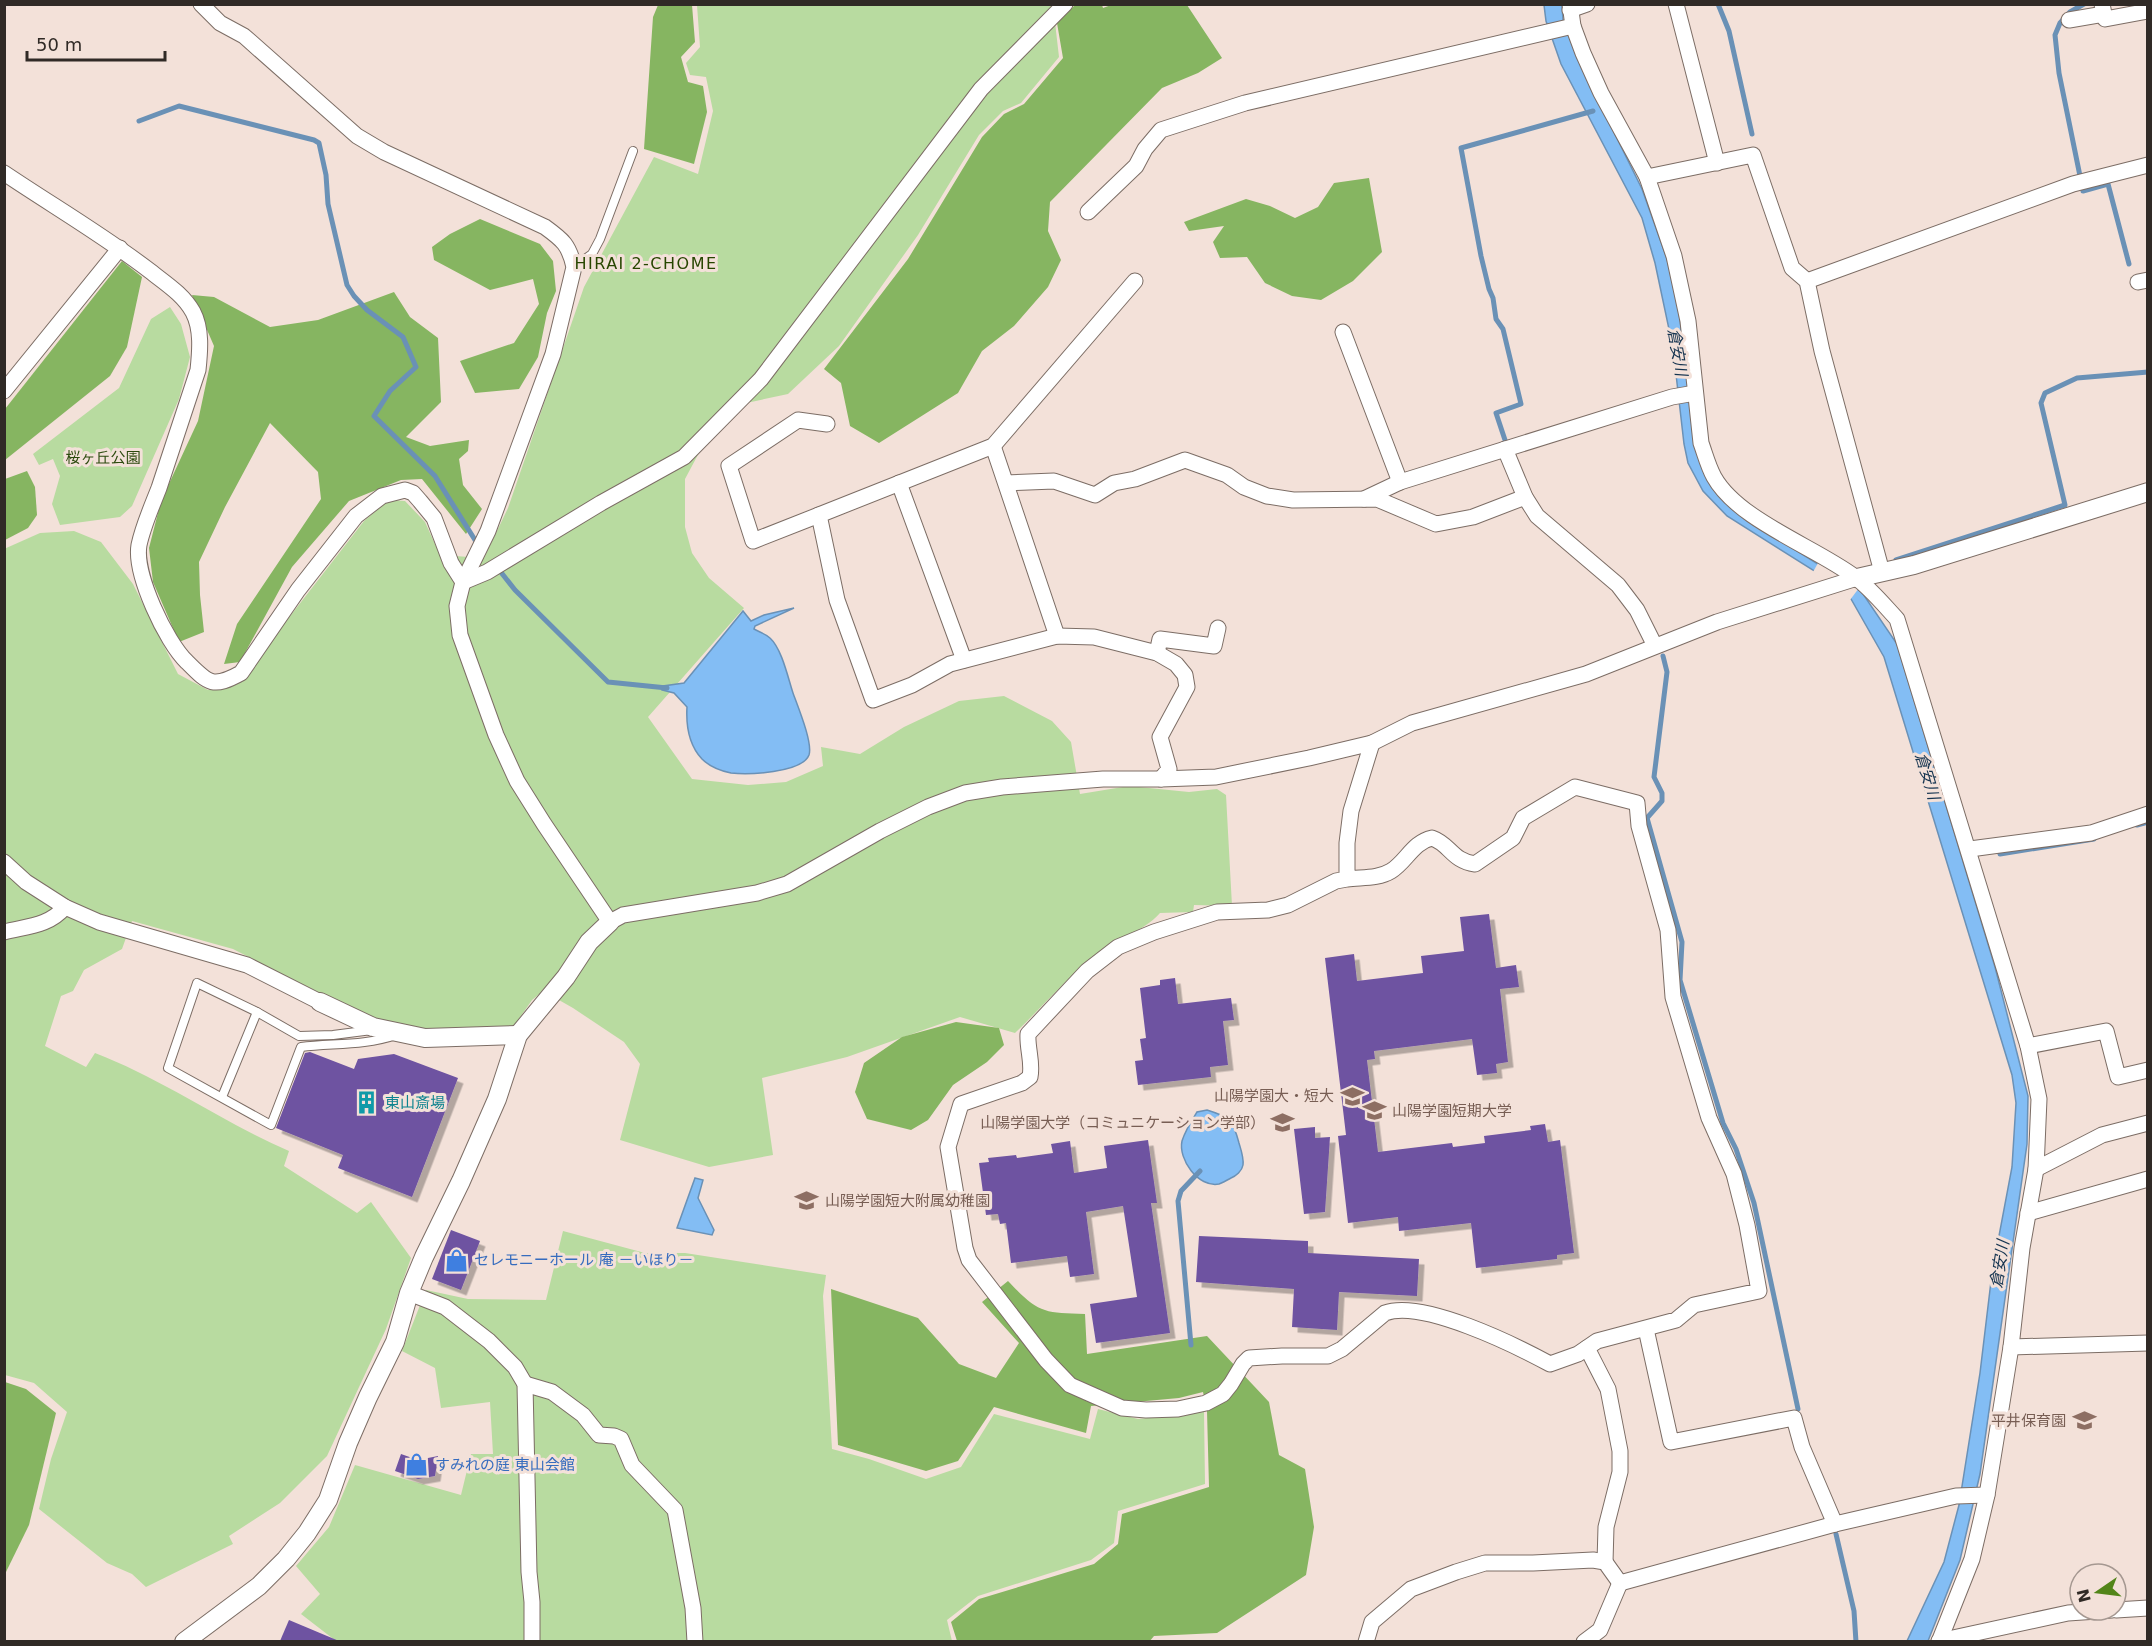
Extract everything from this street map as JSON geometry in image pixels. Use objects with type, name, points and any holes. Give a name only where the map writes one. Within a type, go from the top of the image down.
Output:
[{"type":"street","points":[[201,4],[220,23],[244,36],[357,136],[384,152],[545,227],[564,241],[571,254],[574,267],[553,354],[488,531],[463,582],[457,606],[460,635],[496,735],[518,781],[610,922]]},
{"type":"street","points":[[463,582],[487,572],[601,503],[684,457],[761,379],[981,89],[1065,4]]},
{"type":"street","points":[[1088,212],[1136,166],[1145,149],[1161,130],[1245,103],[1548,32],[1587,4]]},
{"type":"street","points":[[1676,4],[1717,163]]},
{"type":"street","points":[[2069,20],[2103,9],[2104,19],[2148,11]]},
{"type":"street","points":[[1570,17],[1601,93],[1647,177],[1674,256],[1683,291],[1695,370],[1688,394],[1706,461],[1715,479],[1737,503],[1777,531],[1829,560],[1897,619],[1970,849],[2028,1046],[2039,1099],[2036,1168],[2022,1248],[2011,1347],[1972,1558],[1939,1641]]},
{"type":"street","points":[[1647,177],[1753,155],[1792,268],[1807,281],[1822,351],[1882,572]]},
{"type":"street","points":[[1807,281],[2073,184],[2148,165]]},
{"type":"street","points":[[4,173],[120,248],[183,298],[194,313],[201,341],[198,370],[139,547],[143,581],[150,601],[179,654],[206,681],[217,683],[229,680],[241,673],[298,590],[356,516],[382,496],[405,490],[413,493],[434,518],[451,563],[463,582]]},
{"type":"street","points":[[4,392],[120,248]]},
{"type":"street","points":[[826,424],[798,420],[729,466],[753,541],[993,446],[1135,281]]},
{"type":"street","points":[[1343,332],[1400,482]]},
{"type":"street","points":[[1362,500],[1400,482],[1688,394]]},
{"type":"street","points":[[993,446],[1057,636]]},
{"type":"street","points":[[1507,449],[1525,497],[1537,516],[1618,585],[1637,610],[1655,646]]},
{"type":"street","points":[[1006,483],[1054,481],[1095,495],[1114,483],[1135,479],[1185,460],[1227,475],[1244,487],[1267,496],[1293,500],[1377,499],[1436,524],[1473,517],[1525,497]]},
{"type":"street","points":[[899,483],[964,660]]},
{"type":"street","points":[[184,1641],[259,1586],[307,1533],[328,1500],[348,1443],[395,1342],[410,1293],[497,1099],[518,1035],[566,976],[589,942],[610,922],[623,915],[757,893],[787,884],[889,826],[964,793],[1002,787],[1103,779],[1216,777],[1372,743],[1412,723],[1586,674],[1717,622],[1852,579],[1914,565],[2148,492]]},
{"type":"street","points":[[819,515],[837,600],[873,700],[912,686],[950,664],[1057,636],[1094,637],[1157,653],[1176,664],[1185,675],[1187,687],[1160,736],[1169,769],[1161,779]]},
{"type":"street","points":[[1157,653],[1160,639],[1214,646],[1218,628]]},
{"type":"street","points":[[1347,879],[1347,843],[1351,811],[1372,743]]},
{"type":"street","points":[[1575,787],[1637,803],[1639,826],[1668,930],[1673,997],[1709,1118],[1734,1174],[1747,1225],[1759,1290],[1694,1305],[1676,1320],[1597,1341],[1578,1354],[1550,1364],[1508,1342],[1431,1314],[1393,1310],[1385,1313],[1342,1349],[1328,1356],[1249,1358],[1223,1394],[1206,1403],[1178,1409],[1122,1408],[1070,1385],[1046,1360],[969,1260],[948,1147],[962,1104],[1022,1083],[1030,1077],[1032,1068],[1027,1044],[1028,1034],[1087,971],[1118,947],[1154,932],[1217,912],[1268,910],[1288,905],[1336,881],[1347,879],[1376,876],[1390,871],[1418,844],[1432,838],[1437,839],[1463,862],[1475,864],[1513,838],[1523,818],[1575,787]]},
{"type":"street","points":[[1970,849],[2091,833],[2148,814]]},
{"type":"street","points":[[4,862],[26,882],[65,907],[99,922],[247,964],[373,1027],[425,1038],[518,1035]]},
{"type":"street","points":[[4,932],[46,922],[56,917],[65,907]]},
{"type":"street","points":[[2028,1046],[2106,1031],[2118,1077],[2148,1070]]},
{"type":"street","points":[[2036,1168],[2102,1135],[2148,1123]]},
{"type":"street","points":[[2028,1213],[2148,1179]]},
{"type":"street","points":[[410,1293],[445,1307],[489,1341],[515,1367],[525,1384],[532,1641]]},
{"type":"street","points":[[1646,1329],[1671,1442],[1794,1418],[1802,1447],[1835,1524]]},
{"type":"street","points":[[2011,1347],[2148,1343]]},
{"type":"street","points":[[1587,1348],[1608,1389],[1620,1451],[1620,1472],[1606,1527],[1605,1562],[1620,1582]]},
{"type":"street","points":[[525,1384],[552,1392],[583,1415],[598,1435],[621,1439],[632,1465],[675,1510],[693,1608],[696,1641]]},
{"type":"street","points":[[1620,1582],[1835,1524],[1956,1496],[1983,1495]]},
{"type":"street","points":[[1366,1641],[1372,1622],[1410,1589],[1456,1572],[1485,1563],[1593,1560],[1605,1562]]},
{"type":"street","points":[[1584,1641],[1600,1630],[1620,1582]]},
{"type":"street","points":[[2128,1609],[2148,1608]]},
{"type":"street","points":[[1939,1641],[2068,1613]]},
{"type":"lane","points":[[574,267],[592,254],[600,239],[633,151]]},
{"type":"lane","points":[[381,1029],[333,1035],[298,1036],[257,1012],[197,983],[168,1068],[271,1125],[301,1047],[361,1044],[403,1033]]},
{"type":"lane","points":[[222,1097],[257,1012]]},
{"type":"green space","points":[[658,5],[692,5],[695,42],[681,57],[688,82],[703,86],[707,112],[694,164],[644,149],[653,17]]},
{"type":"green space","points":[[697,5],[1053,5],[1059,57],[1021,103],[1003,111],[979,135],[918,235],[839,346],[788,394],[723,408],[685,479],[685,527],[692,553],[709,578],[744,608],[648,717],[692,779],[748,785],[786,782],[823,766],[821,747],[860,754],[904,727],[959,701],[1004,696],[1052,721],[1071,742],[1080,794],[1129,786],[1189,792],[1217,789],[1226,795],[1232,906],[1194,905],[1193,912],[1160,913],[1153,920],[1094,956],[1015,1033],[960,1017],[847,1057],[762,1078],[773,1155],[709,1167],[620,1140],[640,1064],[624,1042],[543,991],[532,1000],[514,1026],[442,1030],[399,1027],[357,1012],[233,949],[132,921],[122,949],[84,970],[73,991],[61,996],[45,1046],[86,1067],[95,1053],[120,1063],[289,1151],[284,1166],[357,1213],[371,1202],[411,1258],[386,1329],[327,1456],[280,1503],[229,1536],[233,1544],[146,1587],[132,1574],[107,1563],[39,1509],[51,1459],[67,1412],[34,1383],[5,1375],[4,549],[40,533],[74,531],[101,542],[133,584],[178,674],[208,690],[242,678],[364,521],[389,500],[405,501],[425,522],[440,555],[484,558],[508,508],[584,287],[654,157],[698,174],[713,111],[706,77],[690,75],[686,63],[700,47]]},
{"type":"green space","points":[[1075,5],[1102,5],[1103,8],[1111,5],[1187,5],[1222,58],[1198,73],[1162,88],[1050,202],[1048,231],[1061,260],[1048,287],[1014,326],[982,351],[958,393],[879,443],[850,426],[841,383],[824,369],[908,259],[982,137],[1004,114],[1024,104],[1063,58],[1057,23]]},
{"type":"green space","points":[[1369,178],[1382,252],[1353,281],[1321,300],[1292,296],[1265,283],[1247,257],[1220,258],[1213,242],[1224,226],[1189,231],[1184,222],[1246,199],[1270,206],[1295,218],[1318,207],[1334,183]]},
{"type":"green space","points":[[480,219],[540,244],[553,261],[556,291],[547,313],[538,357],[519,389],[475,393],[460,361],[514,343],[539,304],[533,279],[490,290],[434,260],[432,247],[450,234]]},
{"type":"green space","points":[[122,261],[142,277],[127,347],[110,376],[5,460],[5,409]]},
{"type":"green space","points":[[394,292],[410,317],[438,338],[441,402],[406,437],[430,446],[469,440],[468,451],[459,459],[463,485],[482,509],[466,534],[422,479],[401,480],[349,501],[292,567],[240,662],[224,664],[237,624],[321,499],[318,472],[270,423],[225,507],[199,562],[204,632],[179,642],[153,582],[149,548],[161,501],[198,421],[214,346],[192,295],[214,297],[270,327],[318,320]]},
{"type":"green space","name":"桜ヶ丘公園","points":[[170,307],[181,324],[190,357],[179,399],[132,506],[120,517],[60,525],[52,504],[60,476],[53,459],[39,465],[33,454],[119,388],[151,319]]},
{"type":"green space","points":[[27,471],[35,487],[37,515],[28,528],[5,540],[5,479]]},
{"type":"green space","points":[[956,1022],[999,1028],[1004,1045],[987,1062],[953,1085],[928,1120],[911,1130],[867,1119],[855,1092],[864,1063],[902,1037]]},
{"type":"green space","points":[[563,1231],[645,1253],[685,1253],[826,1275],[823,1296],[832,1449],[926,1479],[961,1467],[994,1414],[1090,1439],[1098,1409],[1138,1419],[1204,1412],[1205,1484],[1118,1511],[1114,1543],[1091,1560],[978,1596],[947,1620],[952,1641],[336,1641],[301,1614],[320,1594],[296,1566],[329,1527],[355,1465],[461,1495],[471,1454],[493,1454],[490,1402],[441,1408],[435,1368],[402,1351],[426,1290],[468,1299],[546,1300]]},
{"type":"green space","points":[[1008,1281],[1027,1300],[1042,1309],[1050,1312],[1085,1314],[1087,1354],[1207,1336],[1269,1402],[1279,1455],[1305,1469],[1314,1527],[1306,1575],[1217,1633],[1154,1636],[1149,1642],[957,1641],[951,1622],[979,1599],[1094,1564],[1118,1544],[1122,1514],[1209,1487],[1207,1411],[1203,1392],[1179,1398],[1091,1406],[1086,1433],[994,1407],[958,1461],[926,1471],[838,1445],[831,1289],[918,1318],[959,1364],[996,1378],[1019,1343],[982,1302]]},
{"type":"green space","points":[[5,1382],[26,1389],[56,1413],[29,1525],[5,1574]]},
{"type":"water","name":"倉安川","points":[[1544,5],[1562,5],[1563,20],[1602,108],[1642,189],[1667,259],[1678,304],[1696,448],[1746,519],[1861,591],[1897,644],[1995,967],[2028,1096],[2027,1144],[1980,1474],[1960,1560],[1928,1641],[1907,1641],[1944,1562],[1959,1505],[1980,1373],[1992,1273],[2012,1167],[2016,1103],[2012,1075],[1884,657],[1851,599],[1813,570],[1727,516],[1703,491],[1688,463],[1673,348],[1655,263],[1642,218],[1561,64],[1546,21]]},
{"type":"water","points":[[794,608],[755,626],[754,629],[770,638],[781,656],[807,734],[809,755],[796,766],[773,772],[749,774],[719,770],[702,759],[691,741],[687,707],[674,693],[662,690],[663,686],[684,683],[743,611],[751,621],[764,615]]},
{"type":"water","points":[[1207,1110],[1229,1120],[1237,1135],[1243,1157],[1240,1171],[1219,1184],[1204,1182],[1197,1177],[1186,1164],[1183,1156],[1182,1141],[1185,1133],[1197,1112]]},
{"type":"water","points":[[695,1178],[703,1180],[698,1198],[714,1230],[712,1235],[677,1228]]},
{"type":"pier","points":[[1818,563],[1859,588],[1850,600],[1813,572]]},
{"type":"building","points":[[1489,914],[1496,968],[1516,965],[1519,987],[1500,989],[1508,1062],[1496,1064],[1497,1073],[1477,1075],[1472,1039],[1374,1051],[1375,1059],[1367,1060],[1378,1152],[1452,1143],[1453,1147],[1485,1143],[1484,1136],[1531,1130],[1530,1126],[1545,1124],[1548,1142],[1560,1140],[1574,1253],[1557,1255],[1557,1259],[1476,1268],[1471,1223],[1399,1231],[1398,1217],[1348,1223],[1338,1136],[1346,1135],[1325,958],[1354,954],[1357,981],[1423,973],[1421,956],[1464,951],[1460,917]]},
{"type":"building","points":[[1175,978],[1178,1004],[1231,998],[1234,1020],[1223,1021],[1228,1065],[1210,1067],[1211,1077],[1138,1085],[1135,1061],[1143,1060],[1140,1039],[1146,1038],[1140,988],[1160,985],[1160,980]]},
{"type":"building","name":"東山斎場","points":[[310,1052],[354,1069],[358,1059],[394,1054],[458,1078],[412,1197],[338,1168],[343,1155],[276,1128],[305,1053]]},
{"type":"building","points":[[1315,1127],[1315,1138],[1330,1137],[1325,1212],[1304,1214],[1294,1129]]},
{"type":"building","points":[[1148,1140],[1157,1203],[1151,1203],[1170,1333],[1096,1343],[1090,1304],[1137,1297],[1123,1206],[1086,1212],[1094,1274],[1070,1277],[1067,1256],[1011,1263],[1006,1223],[1000,1224],[998,1214],[986,1215],[979,1163],[989,1162],[988,1158],[1016,1155],[1017,1158],[1053,1153],[1051,1144],[1070,1141],[1074,1173],[1107,1168],[1104,1146]]},
{"type":"building","name":"セレモニーホール 庵 －いほり－","points":[[451,1230],[480,1241],[461,1290],[432,1279]]},
{"type":"building","points":[[1199,1236],[1308,1241],[1308,1253],[1419,1259],[1417,1296],[1339,1292],[1337,1330],[1292,1327],[1294,1289],[1196,1282]]},
{"type":"building","name":"すみれの庭 東山会館","points":[[401,1454],[418,1460],[438,1456],[435,1476],[418,1479],[395,1471]]},
{"type":"building","points":[[289,1620],[339,1641],[280,1641]]},
{"type":"waterway","points":[[1718,4],[1729,31],[1752,134]]},
{"type":"waterway","points":[[2080,176],[2059,73],[2055,35],[2060,23],[2070,12],[2084,4]]},
{"type":"waterway","points":[[139,121],[179,106],[319,143],[326,175],[328,204],[347,285],[367,310],[403,337],[416,367],[390,391],[374,416],[435,476],[475,540]]},
{"type":"waterway","points":[[1507,446],[1496,413],[1521,404],[1503,329],[1496,319],[1493,298],[1481,256],[1461,148],[1593,111]]},
{"type":"waterway","points":[[2083,187],[2083,191],[2108,184],[2129,264]]},
{"type":"waterway","points":[[1896,560],[2065,505],[2041,403],[2045,393],[2077,378],[2148,372]]},
{"type":"waterway","points":[[500,571],[515,590],[608,682],[667,688]]},
{"type":"waterway","points":[[1663,656],[1667,672],[1654,777],[1662,793],[1662,801],[1647,818],[1682,942],[1680,980],[1723,1123],[1736,1149],[1754,1203],[1798,1409]]},
{"type":"waterway","points":[[2137,825],[2148,822]]},
{"type":"waterway","points":[[2000,854],[2094,839]]},
{"type":"waterway","points":[[1191,1345],[1178,1201],[1181,1191],[1200,1171]]},
{"type":"waterway","points":[[1836,1534],[1854,1611],[1856,1642]]},
{"type":"place","name":"山陽学園大・短大","points":[[1352,1096]]},
{"type":"place","name":"東山斎場","points":[[367,1103]]},
{"type":"place","name":"山陽学園短期大学","points":[[1374,1111]]},
{"type":"place","name":"山陽学園大学（コミュニケーション学部）","points":[[1283,1123]]},
{"type":"place","name":"山陽学園短大附属幼稚園","points":[[807,1201]]},
{"type":"place","name":"セレモニーホール 庵 －いほり－","points":[[456,1260]]},
{"type":"place","name":"平井保育園","points":[[2084,1421]]},
{"type":"place","name":"すみれの庭 東山会館","points":[[417,1465]]},
{"type":"district","name":"HIRAI 2-CHOME","points":[[646,263]]}]
